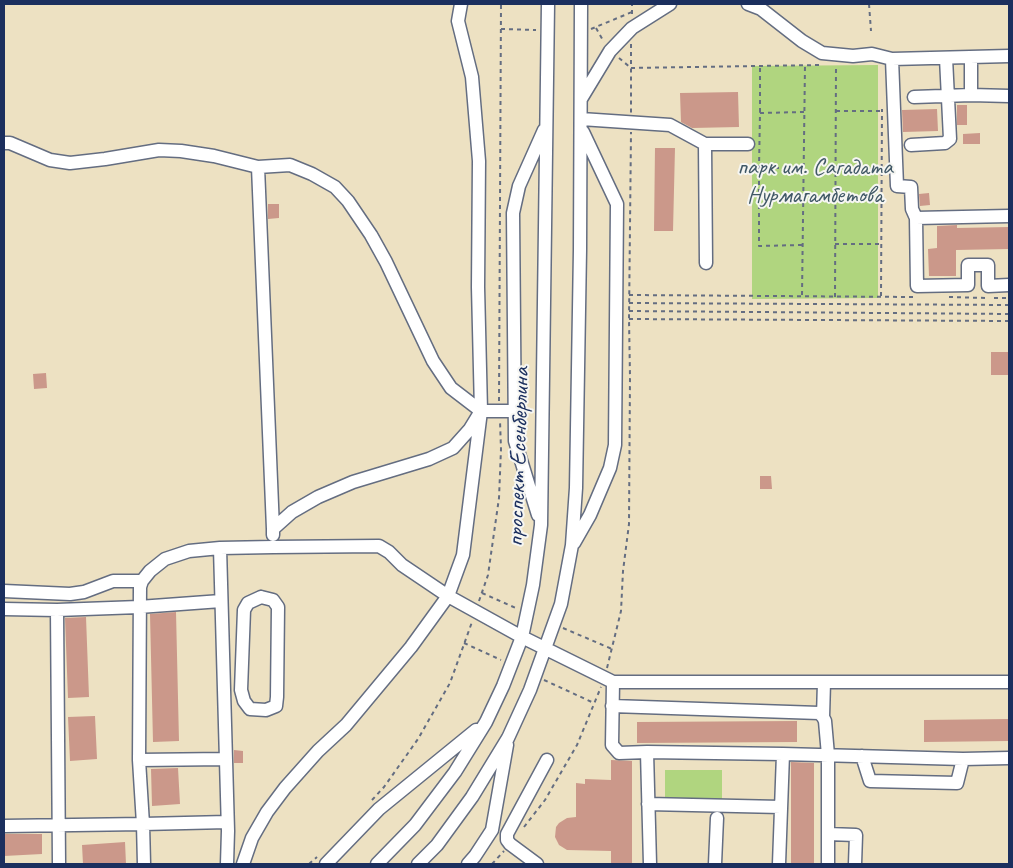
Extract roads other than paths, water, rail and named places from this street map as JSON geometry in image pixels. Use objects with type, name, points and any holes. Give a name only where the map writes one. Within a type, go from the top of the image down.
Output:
[{"type":"street","points":[[243,864],[252,838],[267,812],[285,788],[318,751],[346,724],[411,647],[448,596],[463,555],[481,411],[478,287],[479,161],[472,77],[458,21],[461,4]]},
{"type":"street","name":"проспект Есенберлина","points":[[376,864],[415,825],[455,772],[486,722],[522,637],[533,585],[541,525],[548,4]]},
{"type":"street","points":[[418,864],[437,845],[472,797],[508,738],[535,676],[561,604],[572,545],[576,478],[581,4]]},
{"type":"street","points":[[581,99],[610,51],[632,28],[670,4]]},
{"type":"street","points":[[748,4],[761,10],[822,53],[853,56],[872,54],[892,59],[1009,56]]},
{"type":"street","points":[[911,145],[945,143],[950,138],[946,58]]},
{"type":"street","points":[[970,58],[971,95]]},
{"type":"street","points":[[892,59],[897,186],[911,187],[912,209],[916,218],[917,286],[968,285],[968,265],[988,264],[988,286],[1009,285]]},
{"type":"street","points":[[914,97],[948,95],[1009,96]]},
{"type":"street","points":[[581,123],[670,125],[705,144],[748,144]]},
{"type":"street","points":[[572,545],[594,507],[610,468],[615,445],[617,204],[581,123]]},
{"type":"street","points":[[541,525],[515,441],[513,213],[519,186],[546,125]]},
{"type":"street","points":[[4,143],[10,143],[50,160],[70,163],[159,150],[181,151],[214,156],[258,167],[290,165],[312,174],[335,187],[348,201],[371,234],[433,361],[451,388],[481,411],[515,411]]},
{"type":"street","points":[[705,144],[706,263]]},
{"type":"street","points":[[258,167],[274,547]]},
{"type":"street","points":[[916,218],[1009,216]]},
{"type":"street","points":[[274,529],[292,512],[318,497],[353,482],[429,459],[453,448],[470,429],[481,411]]},
{"type":"street","points":[[144,864],[139,760],[139,607],[142,581],[150,571],[165,559],[189,551],[220,548],[379,546],[389,552],[402,565],[448,596],[522,637],[613,682],[1009,682]]},
{"type":"street","points":[[220,548],[227,864]]},
{"type":"street","points":[[4,591],[70,594],[84,592],[113,581],[142,581]]},
{"type":"street","points":[[261,597],[273,600],[278,607],[276,706],[266,710],[250,709],[244,701],[241,690],[244,610],[248,603],[261,597]]},
{"type":"street","points":[[4,609],[57,610],[139,607],[220,601]]},
{"type":"street","points":[[57,610],[59,864]]},
{"type":"street","points":[[613,682],[612,745],[619,753],[828,754],[1009,758]]},
{"type":"street","points":[[824,682],[823,717],[828,754],[828,864]]},
{"type":"street","points":[[224,692],[241,690]]},
{"type":"street","points":[[612,706],[819,713],[823,717]]},
{"type":"street","points":[[324,858],[379,809],[436,765],[486,722]]},
{"type":"street","points":[[468,864],[492,830],[508,738]]},
{"type":"street","points":[[648,752],[650,864]]},
{"type":"street","points":[[779,864],[783,754]]},
{"type":"street","points":[[862,756],[870,781],[957,783],[963,758]]},
{"type":"street","points":[[139,760],[225,759]]},
{"type":"street","points":[[507,840],[506,834],[547,760]]},
{"type":"street","points":[[648,804],[781,807]]},
{"type":"street","points":[[715,864],[716,818]]},
{"type":"street","points":[[4,826],[227,822]]},
{"type":"street","points":[[492,830],[537,864]]},
{"type":"street","points":[[828,834],[856,835],[855,864]]},
{"type":"park label","name":"парк им. Сагадата Нурмагамбетова","points":[[815,182]]}]
